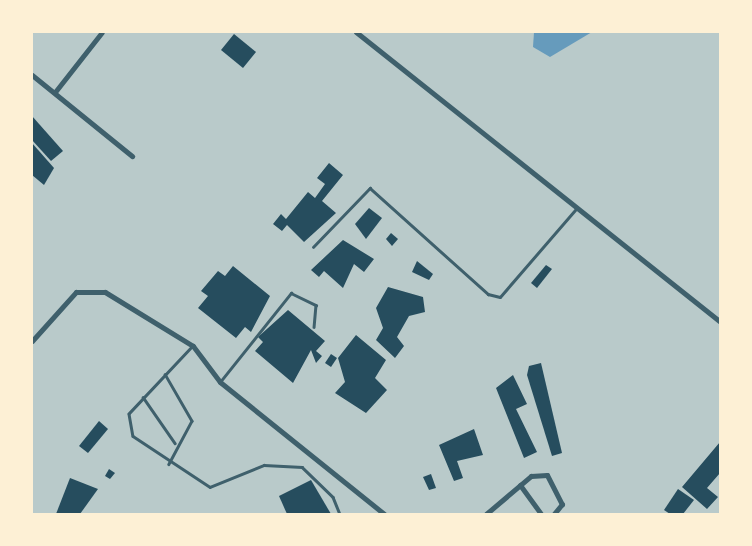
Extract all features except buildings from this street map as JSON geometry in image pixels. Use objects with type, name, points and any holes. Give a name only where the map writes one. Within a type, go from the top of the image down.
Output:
[{"type":"street","points":[[55,92],[102,32]]},
{"type":"street","points":[[356,32],[720,322]]},
{"type":"street","points":[[32,75],[132,156]]},
{"type":"street","points":[[32,341],[76,292],[92,288],[194,346],[220,383],[384,514]]},
{"type":"street","points":[[486,514],[520,485],[547,475],[562,504],[554,514]]},
{"type":"street","points":[[520,485],[541,514]]},
{"type":"lane","points":[[313,247],[370,188],[481,289],[500,297],[577,207]]},
{"type":"lane","points":[[220,383],[291,293],[316,305],[314,327]]},
{"type":"lane","points":[[194,346],[129,414],[128,428],[169,464],[210,487],[264,465],[302,467],[333,497],[340,514]]},
{"type":"lane","points":[[165,374],[192,419],[175,443],[169,464]]},
{"type":"lane","points":[[143,397],[175,443]]},
{"type":"shaded area","points":[[32,32],[720,32],[720,514],[32,514]]},
{"type":"water","points":[[534,32],[592,32],[550,57],[533,47]]}]
